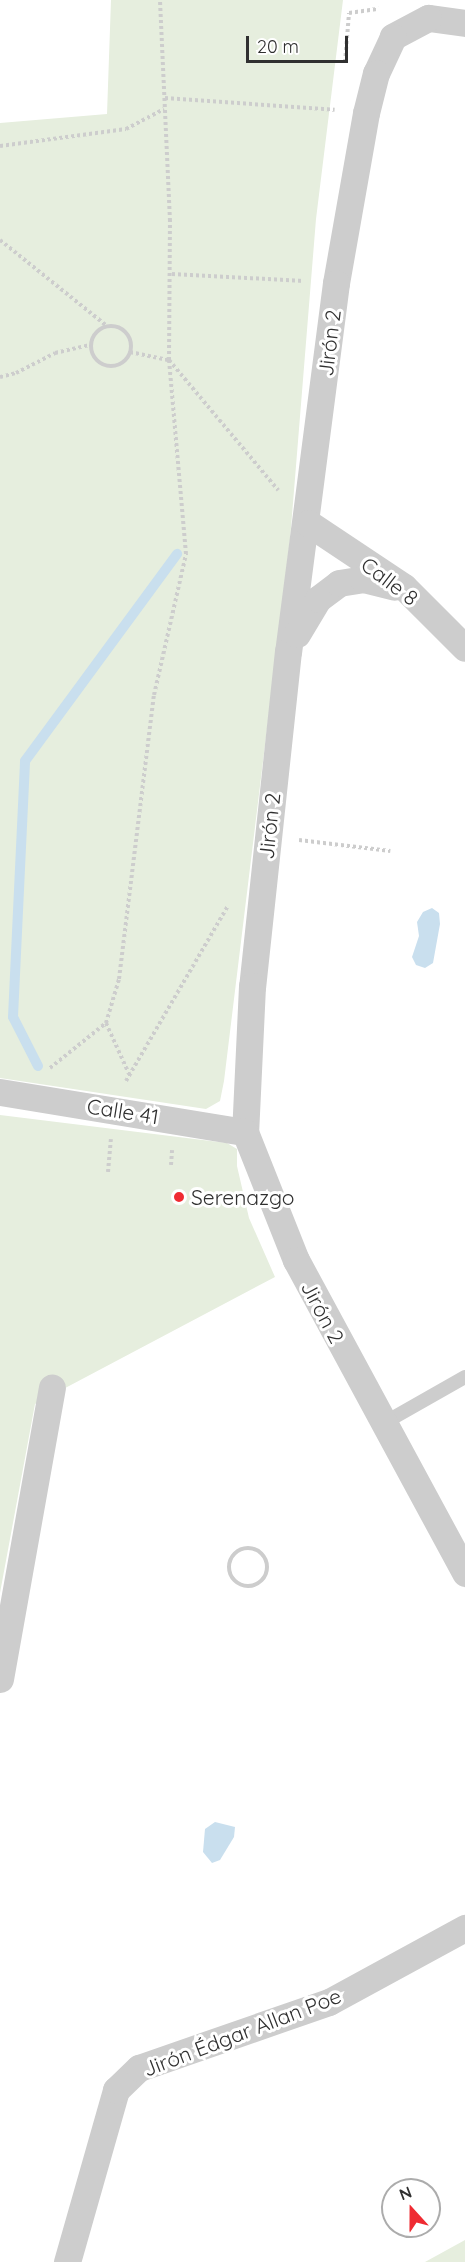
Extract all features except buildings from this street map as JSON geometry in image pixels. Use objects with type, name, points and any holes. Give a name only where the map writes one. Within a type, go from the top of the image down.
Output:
[{"type":"street","name":"Jirón 2","points":[[465,23],[428,18],[393,37],[376,73],[366,113],[336,283],[308,523],[288,651],[252,986],[245,1132],[296,1260],[465,1573]]},
{"type":"street","name":"Calle 8","points":[[308,523],[408,591],[465,648]]},
{"type":"street","points":[[288,651],[318,599],[339,583],[363,579],[408,591]]},
{"type":"street","name":"Calle 41","points":[[0,1092],[245,1132]]},
{"type":"street","points":[[0,1679],[52,1388]]},
{"type":"street","name":"Jirón Édgar Allan Poe","points":[[67,2262],[117,2090],[139,2068],[329,2002],[465,1928]]},
{"type":"lane","points":[[384,1424],[465,1377]]},
{"type":"path","points":[[39,1098],[47,1070],[106,1023],[119,979],[154,695],[186,554],[169,360],[172,274],[160,0]]},
{"type":"path","points":[[165,98],[341,111]]},
{"type":"path","points":[[0,146],[126,129],[164,109]]},
{"type":"path","points":[[0,240],[107,326],[126,332],[130,352],[123,362],[111,366],[99,362],[90,345]]},
{"type":"path","points":[[172,274],[311,281]]},
{"type":"path","points":[[90,345],[95,333],[107,326]]},
{"type":"path","points":[[0,377],[16,373],[55,353],[90,345]]},
{"type":"path","points":[[130,352],[169,360],[282,496]]},
{"type":"path","points":[[286,838],[390,851]]},
{"type":"path","points":[[106,1023],[129,1075],[230,902]]},
{"type":"path","points":[[108,1172],[111,1133]]},
{"type":"path","points":[[243,1548],[254,1548],[264,1555],[268,1566],[257,1585],[246,1587],[229,1574],[233,1555],[243,1548]]},
{"type":"green space","points":[[111,0],[343,0],[316,219],[290,540],[224,1081],[220,1101],[206,1109],[0,1078],[0,123],[107,114]]},
{"type":"green space","points":[[0,1115],[227,1143],[237,1149],[237,1166],[249,1218],[275,1277],[35,1404],[0,1593]]},
{"type":"green space","points":[[465,2240],[465,2262],[425,2262]]},
{"type":"water","points":[[432,908],[439,913],[440,924],[433,963],[425,968],[416,965],[412,957],[419,936],[417,922],[423,912]]},
{"type":"water","points":[[215,1822],[235,1827],[234,1837],[220,1860],[212,1863],[203,1852],[205,1829]]},
{"type":"waterway","points":[[38,1066],[13,1017],[25,761],[177,554]]},
{"type":"place","name":"Serenazgo","points":[[179,1197]]}]
